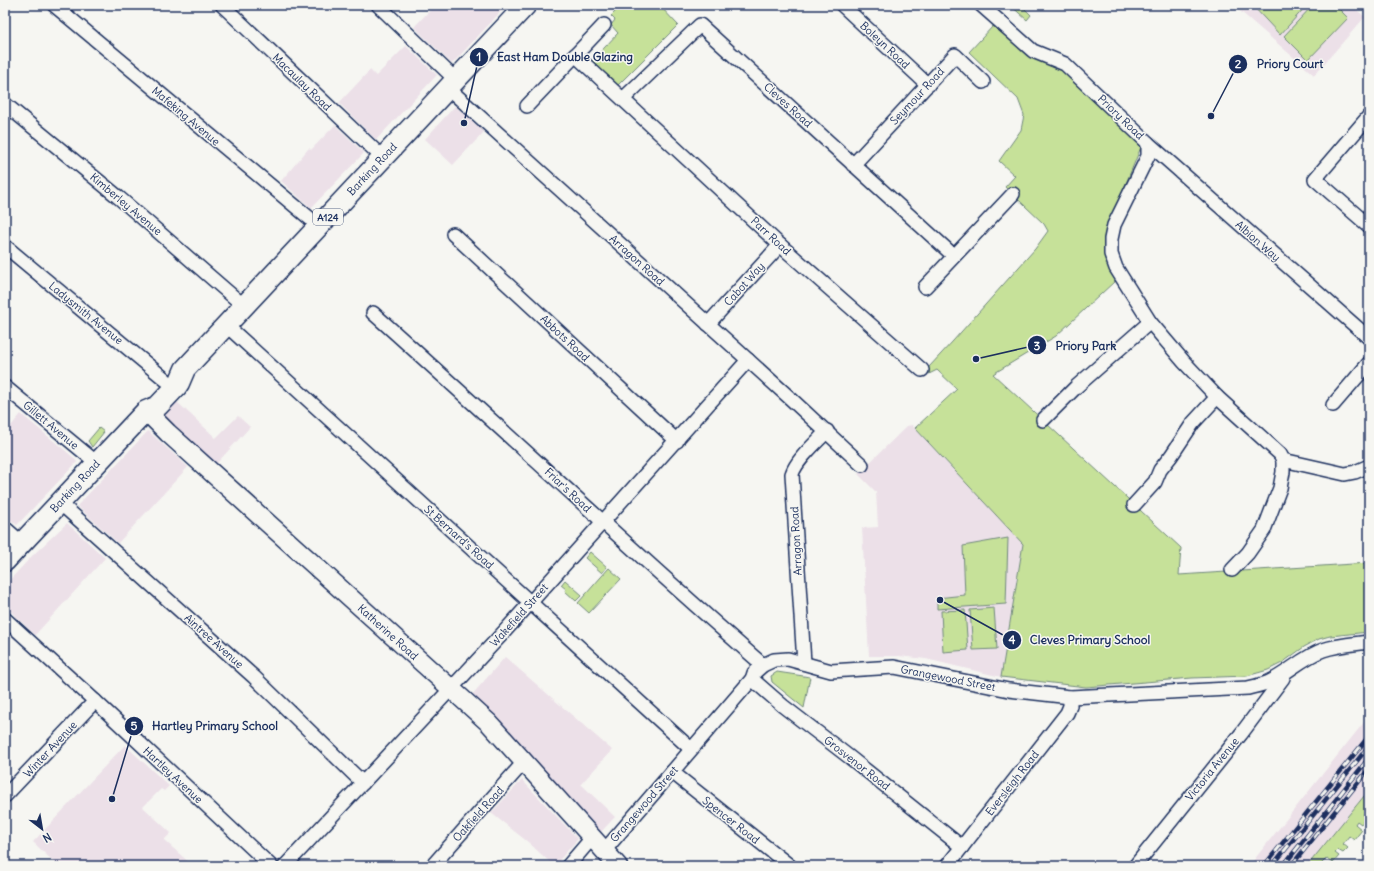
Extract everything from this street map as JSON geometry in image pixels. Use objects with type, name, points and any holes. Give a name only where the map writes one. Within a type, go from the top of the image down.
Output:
[{"type":"main road","name":"Barking Road","points":[[5,561],[146,411],[158,406],[169,395],[180,383],[186,369],[226,325],[526,5]]},
{"type":"main road","name":"Barking Road","points":[[146,411],[150,398],[166,380],[171,375],[186,369]]},
{"type":"main road","name":"Katherine Road","points":[[146,411],[173,438],[489,723],[618,866]]},
{"type":"street","name":"Mafeking Avenue","points":[[54,5],[318,226]]},
{"type":"street","name":"Macaulay Road","points":[[222,5],[383,158]]},
{"type":"street","name":"Arragon Road","points":[[378,5],[452,84],[708,324],[827,431],[862,465]]},
{"type":"street","name":"Boleyn Road","points":[[842,5],[928,85]]},
{"type":"street","name":"Priory Road","points":[[981,5],[1033,51],[1065,64],[1148,143],[1148,156],[1114,225],[1111,239],[1111,254],[1116,268],[1150,322],[1217,398],[1280,454],[1283,460]]},
{"type":"street","points":[[527,106],[604,25]]},
{"type":"street","name":"Cleves Road","points":[[624,100],[700,25],[954,256]]},
{"type":"street","name":"Seymour Road","points":[[853,165],[955,55],[983,82]]},
{"type":"street","name":"Parr Road","points":[[575,56],[780,245],[922,370]]},
{"type":"street","name":"Kimberley Avenue","points":[[5,104],[117,196],[244,306]]},
{"type":"street","points":[[1369,116],[1315,179],[1369,226]]},
{"type":"street","name":"Albion Way","points":[[1148,143],[1369,338]]},
{"type":"street","points":[[925,287],[1013,194]]},
{"type":"street","name":"Abbots Road","points":[[453,234],[677,441]]},
{"type":"street","name":"Cabot Way","points":[[708,324],[780,245]]},
{"type":"street","name":"Ladysmith Avenue","points":[[5,246],[166,380]]},
{"type":"street","name":"Friar's Road","points":[[373,313],[558,480],[602,522],[763,665]]},
{"type":"street","points":[[1043,420],[1076,387],[1150,322]]},
{"type":"street","name":"St Bernard's Road","points":[[226,325],[691,749]]},
{"type":"street","name":"Wakefield Street","points":[[285,866],[452,689],[677,441],[748,360]]},
{"type":"street","points":[[1333,405],[1369,363]]},
{"type":"street","name":"Gillett Avenue","points":[[5,387],[97,464]]},
{"type":"street","points":[[1134,505],[1155,482],[1160,470],[1193,423],[1217,398]]},
{"type":"street","name":"Arragon Road","points":[[804,663],[792,474],[794,468],[827,431]]},
{"type":"street","points":[[1232,570],[1248,553],[1264,530],[1280,488],[1283,472],[1283,460],[1345,474],[1355,472],[1369,466]]},
{"type":"street","name":"Aintree Avenue","points":[[60,503],[254,678],[363,783]]},
{"type":"street","points":[[5,528],[22,543]]},
{"type":"street","name":"Hartley Avenue","points":[[5,619],[271,866]]},
{"type":"street","name":"Grangewood Street","points":[[568,866],[598,845],[672,772],[752,679],[754,673],[763,665],[774,660],[788,659],[831,671],[894,667],[1009,690],[1070,697],[1248,688],[1268,683],[1288,672],[1302,661],[1323,650],[1369,642]]},
{"type":"street","name":"Victoria Avenue","points":[[1135,866],[1241,734],[1288,672]]},
{"type":"street","name":"Grosvenor Road","points":[[752,679],[783,706],[962,847]]},
{"type":"street","name":"Eversleigh Road","points":[[947,866],[1067,713],[1070,706],[1070,697]]},
{"type":"street","name":"Winter Avenue","points":[[5,796],[95,701]]},
{"type":"street","name":"Oakfield Road","points":[[432,866],[524,762]]},
{"type":"street","name":"Spencer Road","points":[[672,772],[790,866]]},
{"type":"shaded area","points":[[435,5],[507,5],[452,64],[414,27]]},
{"type":"shaded area","points":[[1233,5],[1351,5],[1365,17],[1314,75]]},
{"type":"shaded area","points":[[406,46],[437,75],[376,140],[339,103],[370,70],[376,76]]},
{"type":"shaded area","points":[[455,106],[484,132],[453,165],[425,139]]},
{"type":"shaded area","points":[[335,125],[364,153],[311,208],[281,181],[309,148],[311,150]]},
{"type":"shaded area","points":[[176,401],[216,438],[238,416],[250,427],[216,464],[162,416]]},
{"type":"shaded area","points":[[21,414],[77,462],[17,525],[5,516],[5,433]]},
{"type":"shaded area","points":[[912,425],[1023,544],[1001,677],[926,659],[899,656],[869,656],[862,528],[878,527],[876,492],[858,474],[907,426]]},
{"type":"shaded area","points":[[148,431],[188,467],[118,543],[77,506]]},
{"type":"shaded area","points":[[67,523],[105,558],[35,635],[5,606],[5,585],[32,556]]},
{"type":"shaded area","points":[[505,657],[612,750],[581,784],[615,817],[600,833],[495,717],[471,696]]},
{"type":"shaded area","points":[[1369,716],[1369,790],[1307,866],[1249,866]]},
{"type":"shaded area","points":[[125,745],[169,786],[164,791],[161,789],[143,807],[171,833],[164,840],[193,866],[58,866],[33,842]]},
{"type":"shaded area","points":[[522,780],[578,839],[554,866],[528,842],[491,813]]},
{"type":"green space","points":[[622,5],[659,5],[678,25],[618,85],[592,61],[618,33],[611,25],[615,20],[611,16]]},
{"type":"green space","points":[[1010,5],[1021,5],[1031,15],[1027,20]]},
{"type":"green space","points":[[1252,5],[1307,5],[1280,35]]},
{"type":"green space","points":[[1313,5],[1335,5],[1348,18],[1308,60],[1284,36]]},
{"type":"green space","points":[[993,26],[1032,57],[1065,71],[1141,147],[1105,234],[1106,249],[1115,281],[1056,336],[993,374],[1181,548],[1179,575],[1369,563],[1369,632],[1330,636],[1319,639],[1304,647],[1282,663],[1268,670],[1247,676],[1192,678],[1086,687],[1001,677],[1023,544],[915,428],[957,389],[937,370],[929,374],[929,367],[1035,249],[1048,231],[1044,224],[1005,187],[1015,176],[999,161],[1021,130],[1024,115],[1018,99],[969,52]]},
{"type":"green space","points":[[99,428],[104,432],[92,447],[88,441]]},
{"type":"green space","points":[[1008,538],[1006,604],[937,609],[937,598],[965,595],[963,546]]},
{"type":"green space","points":[[590,552],[607,567],[602,573],[585,558]]},
{"type":"green space","points":[[609,568],[621,579],[589,613],[578,603]]},
{"type":"green space","points":[[565,580],[582,595],[576,601],[561,585]]},
{"type":"green space","points":[[994,608],[997,649],[973,650],[970,610]]},
{"type":"green space","points":[[965,610],[968,650],[943,652],[941,611]]},
{"type":"green space","points":[[777,672],[810,677],[804,708],[772,682],[771,676]]},
{"type":"green space","points":[[1369,790],[1369,811],[1363,815],[1369,820],[1368,823],[1364,820],[1361,824],[1357,821],[1355,824],[1362,830],[1354,840],[1349,836],[1343,844],[1348,848],[1343,853],[1338,850],[1335,853],[1339,856],[1333,863],[1327,858],[1321,864],[1323,866],[1307,866]]},
{"type":"railway","points":[[1264,866],[1369,736]]},
{"type":"railway","points":[[1272,866],[1369,746]]},
{"type":"railway","points":[[1283,866],[1369,758]]},
{"type":"railway","points":[[1291,866],[1369,769]]},
{"type":"place","name":"Priory Court","points":[[1211,116]]},
{"type":"place","name":"East Ham Double Glazing","points":[[464,123]]},
{"type":"place","name":"Priory Park","points":[[976,359]]},
{"type":"place","name":"Cleves Primary School","points":[[940,600]]},
{"type":"place","name":"Hartley Primary School","points":[[112,799]]}]
